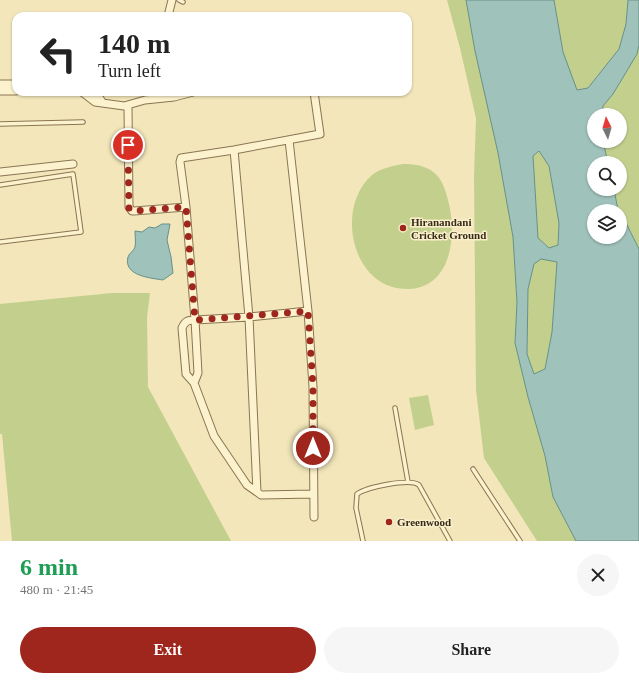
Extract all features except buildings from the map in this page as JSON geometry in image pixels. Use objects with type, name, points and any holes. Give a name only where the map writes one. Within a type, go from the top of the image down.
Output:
[{"type":"street","points":[[169,12],[172,0]]},
{"type":"street","points":[[88,96],[96,102],[128,106],[146,100],[176,96]]},
{"type":"street","points":[[98,96],[102,103]]},
{"type":"street","points":[[194,383],[198,373],[195,320],[186,207],[180,160],[181,158],[320,134],[315,96]]},
{"type":"street","points":[[128,106],[129,209],[134,211],[186,207]]},
{"type":"street","points":[[289,140],[308,311],[313,387],[314,517]]},
{"type":"street","points":[[234,150],[250,317],[257,492]]},
{"type":"street","points":[[0,172],[73,164]]},
{"type":"street","points":[[308,311],[250,317],[187,321],[182,328],[186,374],[194,383],[214,436],[247,485],[261,495],[313,494]]},
{"type":"lane","points":[[0,124],[83,122]]},
{"type":"lane","points":[[0,185],[73,174],[81,232],[0,242]]},
{"type":"lane","points":[[395,408],[408,482]]},
{"type":"lane","points":[[473,469],[520,541]]},
{"type":"lane","points":[[363,541],[356,508],[357,494],[368,489],[408,482],[419,485],[450,541]]},
{"type":"green space","points":[[447,0],[466,0],[475,51],[498,153],[513,237],[517,302],[515,343],[528,397],[545,456],[553,497],[576,541],[537,541],[484,458],[476,390],[474,176],[476,118]]},
{"type":"green space","points":[[554,0],[628,0],[626,24],[619,49],[588,88],[576,90],[563,52]]},
{"type":"green space","points":[[639,45],[639,249],[627,225],[627,204],[617,204],[615,196],[627,196],[627,156],[606,156],[605,148],[627,148],[627,108],[603,108],[637,54]]},
{"type":"green space","points":[[539,151],[549,166],[559,223],[558,245],[549,248],[538,238],[533,156]]},
{"type":"green space","name":"Hiranandani Cricket Ground","points":[[403,164],[425,167],[432,171],[441,180],[448,200],[452,227],[448,256],[443,268],[435,279],[424,286],[409,289],[389,286],[374,277],[362,263],[355,245],[352,226],[354,207],[360,189],[372,175],[383,169]]},
{"type":"green space","points":[[541,259],[557,262],[552,332],[545,369],[534,374],[527,355],[528,289],[534,264]]},
{"type":"green space","points":[[112,293],[150,293],[147,317],[148,387],[231,541],[12,541],[2,434],[0,434],[0,304]]},
{"type":"green space","points":[[428,395],[434,425],[415,430],[409,398]]},
{"type":"water","points":[[466,0],[554,0],[563,52],[577,90],[588,88],[619,49],[626,24],[628,0],[639,0],[639,45],[637,54],[603,108],[587,108],[587,148],[605,148],[606,156],[587,156],[587,196],[615,196],[617,204],[587,204],[587,244],[627,244],[627,225],[639,249],[639,541],[576,541],[553,497],[545,456],[528,397],[515,343],[517,302],[513,237],[498,153],[475,51]],"holes":[[[539,151],[549,166],[559,223],[558,245],[549,248],[538,238],[533,156]],[[541,259],[557,262],[552,332],[545,369],[534,374],[527,354],[528,289],[534,264]]]},
{"type":"water","points":[[162,224],[170,224],[167,240],[173,273],[163,280],[139,275],[130,268],[128,263],[128,257],[135,247],[135,231],[142,232],[149,227],[155,228]]},
{"type":"place","name":"Hiranandani Cricket Ground","points":[[403,228]]},
{"type":"place","name":"Greenwood","points":[[389,522]]},
{"type":"route","points":[[128,145],[129,209],[134,211],[186,207],[195,320],[250,317],[308,311],[313,387],[313,448]]}]
